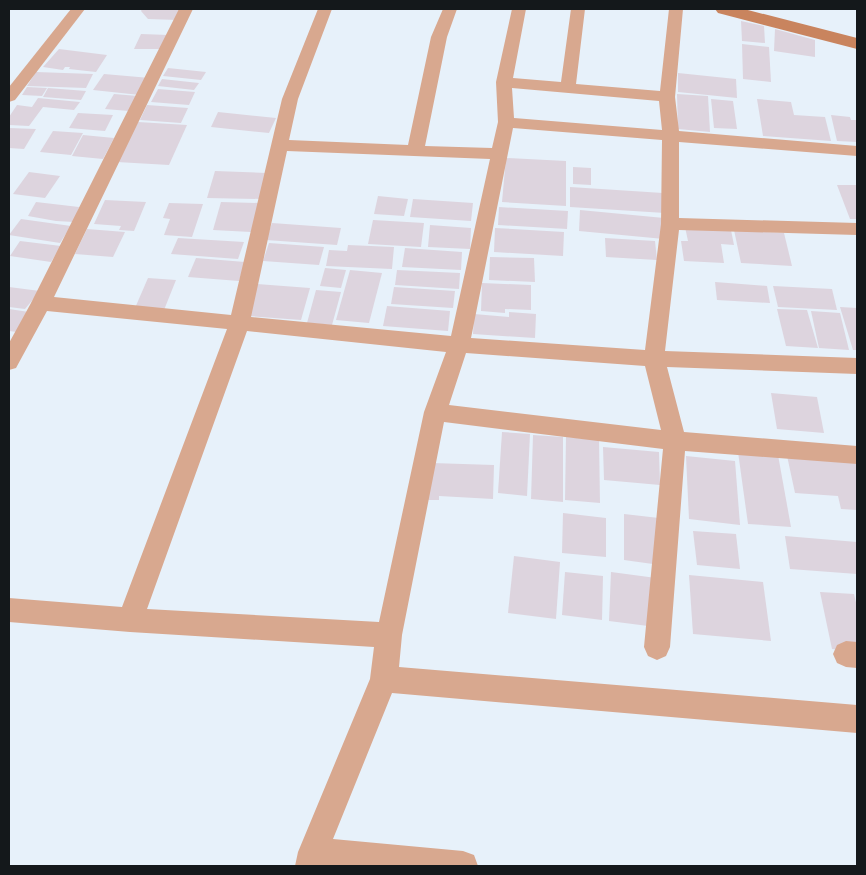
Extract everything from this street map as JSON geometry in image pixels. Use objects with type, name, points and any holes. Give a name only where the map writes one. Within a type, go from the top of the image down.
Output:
[{"type":"main road","points":[[724,9],[857,44]]},
{"type":"street","points":[[9,97],[78,9]]},
{"type":"street","points":[[9,362],[186,9]]},
{"type":"street","points":[[130,620],[239,324],[290,99],[326,9]]},
{"type":"street","points":[[416,149],[439,38],[450,9]]},
{"type":"street","points":[[463,866],[311,859],[384,679],[389,634],[435,412],[459,346],[506,122],[504,82],[519,9]]},
{"type":"street","points":[[568,88],[578,9]]},
{"type":"street","points":[[657,647],[675,441],[654,358],[670,224],[671,135],[666,97],[676,9]]},
{"type":"street","points":[[504,82],[666,97]]},
{"type":"street","points":[[506,122],[857,151]]},
{"type":"street","points":[[280,145],[416,149],[499,154]]},
{"type":"street","points":[[670,224],[857,229]]},
{"type":"street","points":[[40,303],[459,346],[654,358],[857,366]]},
{"type":"street","points":[[435,412],[675,441],[857,455]]},
{"type":"street","points":[[9,610],[130,620],[389,634]]},
{"type":"street","points":[[384,679],[857,719]]},
{"type":"building","points":[[142,9],[182,9],[177,20],[148,19],[141,11]]},
{"type":"building","points":[[741,21],[764,26],[765,43],[742,41]]},
{"type":"building","points":[[775,29],[815,40],[815,57],[774,51]]},
{"type":"building","points":[[141,34],[169,35],[163,49],[134,49]]},
{"type":"building","points":[[742,44],[769,47],[771,82],[743,79]]},
{"type":"building","points":[[59,49],[107,55],[96,72],[69,69],[70,67],[65,67],[63,70],[43,67]]},
{"type":"building","points":[[168,68],[206,72],[201,80],[163,76]]},
{"type":"building","points":[[36,72],[93,74],[86,88],[27,86]]},
{"type":"building","points":[[678,73],[736,79],[737,98],[678,92]]},
{"type":"building","points":[[104,74],[150,78],[140,95],[93,90]]},
{"type":"building","points":[[162,79],[199,83],[194,90],[158,86]]},
{"type":"building","points":[[27,87],[47,88],[42,96],[22,95]]},
{"type":"building","points":[[48,88],[86,91],[81,100],[43,97]]},
{"type":"building","points":[[158,89],[195,92],[189,105],[151,102]]},
{"type":"building","points":[[114,94],[138,96],[129,111],[105,109]]},
{"type":"building","points":[[677,94],[708,96],[710,132],[678,129]]},
{"type":"building","points":[[38,98],[80,102],[74,110],[43,107],[29,126],[9,125],[9,117],[17,105],[32,107]]},
{"type":"building","points":[[711,99],[733,101],[737,129],[714,128]]},
{"type":"building","points":[[757,99],[791,102],[794,115],[825,117],[831,141],[763,136]]},
{"type":"building","points":[[147,105],[188,108],[181,123],[140,120]]},
{"type":"building","points":[[218,112],[276,118],[269,133],[211,127]]},
{"type":"building","points":[[78,113],[113,115],[105,131],[69,128]]},
{"type":"building","points":[[831,115],[850,117],[851,120],[857,120],[857,142],[837,141]]},
{"type":"building","points":[[138,122],[187,125],[169,165],[117,162]]},
{"type":"building","points":[[9,128],[36,129],[24,149],[9,148]]},
{"type":"building","points":[[53,131],[83,133],[71,155],[40,152]]},
{"type":"building","points":[[83,135],[114,138],[103,159],[72,156]]},
{"type":"building","points":[[506,158],[566,161],[566,206],[502,202]]},
{"type":"building","points":[[573,167],[591,168],[591,185],[573,184]]},
{"type":"building","points":[[215,171],[267,173],[261,199],[207,198]]},
{"type":"building","points":[[29,172],[60,176],[45,198],[13,194]]},
{"type":"building","points":[[837,185],[857,185],[857,219],[850,219]]},
{"type":"building","points":[[570,187],[663,193],[665,213],[570,207]]},
{"type":"building","points":[[378,196],[408,199],[404,216],[374,214]]},
{"type":"building","points":[[413,199],[473,203],[471,221],[410,217]]},
{"type":"building","points":[[105,200],[146,202],[134,231],[119,230],[121,226],[94,224]]},
{"type":"building","points":[[36,202],[79,207],[74,222],[56,221],[28,216]]},
{"type":"building","points":[[221,202],[259,203],[251,232],[213,230]]},
{"type":"building","points":[[169,203],[203,204],[192,237],[164,235],[170,219],[163,218]]},
{"type":"building","points":[[499,207],[568,211],[567,229],[498,225]]},
{"type":"building","points":[[580,210],[664,218],[664,239],[579,231]]},
{"type":"building","points":[[21,219],[71,226],[60,243],[9,235]]},
{"type":"building","points":[[373,220],[424,223],[421,247],[368,244]]},
{"type":"building","points":[[272,223],[341,228],[337,245],[266,240]]},
{"type":"building","points":[[430,225],[471,228],[470,249],[428,247]]},
{"type":"building","points":[[685,227],[731,230],[734,245],[721,244],[724,263],[684,261],[681,241],[688,241]]},
{"type":"building","points":[[495,228],[564,232],[563,256],[494,252]]},
{"type":"building","points":[[87,229],[125,232],[113,257],[75,254]]},
{"type":"building","points":[[734,230],[784,233],[792,266],[741,263]]},
{"type":"building","points":[[178,238],[244,242],[238,259],[171,254]]},
{"type":"building","points":[[605,238],[655,241],[657,260],[606,257]]},
{"type":"building","points":[[20,241],[61,246],[51,262],[10,256]]},
{"type":"building","points":[[269,243],[324,247],[319,265],[263,261]]},
{"type":"building","points":[[348,245],[394,247],[392,269],[326,266],[329,250],[347,251]]},
{"type":"building","points":[[405,248],[462,252],[461,270],[402,267]]},
{"type":"building","points":[[490,257],[534,258],[535,282],[489,280]]},
{"type":"building","points":[[196,258],[245,262],[239,281],[188,277]]},
{"type":"building","points":[[325,268],[346,270],[341,288],[320,286]]},
{"type":"building","points":[[350,270],[382,273],[369,323],[336,320]]},
{"type":"building","points":[[397,270],[460,273],[459,289],[395,285]]},
{"type":"building","points":[[148,278],[176,280],[164,310],[135,308]]},
{"type":"building","points":[[715,282],[767,286],[770,303],[717,300]]},
{"type":"building","points":[[482,283],[531,285],[531,310],[505,309],[505,313],[481,311]]},
{"type":"building","points":[[257,284],[310,288],[301,320],[248,316]]},
{"type":"building","points":[[773,286],[832,289],[837,310],[778,307]]},
{"type":"building","points":[[9,287],[40,291],[25,309],[9,307]]},
{"type":"building","points":[[394,287],[455,291],[453,308],[391,304]]},
{"type":"building","points":[[316,290],[341,292],[332,325],[307,323]]},
{"type":"building","points":[[387,306],[450,311],[448,331],[383,326]]},
{"type":"building","points":[[840,307],[857,308],[857,350],[853,350]]},
{"type":"building","points":[[9,309],[29,312],[17,332],[9,331]]},
{"type":"building","points":[[777,309],[807,310],[818,348],[786,346]]},
{"type":"building","points":[[811,311],[840,313],[849,350],[819,348]]},
{"type":"building","points":[[509,312],[536,314],[535,338],[473,334],[474,314],[509,317]]},
{"type":"building","points":[[771,393],[817,397],[824,433],[777,429]]},
{"type":"building","points":[[502,432],[530,434],[527,496],[498,493]]},
{"type":"building","points":[[533,435],[563,437],[563,502],[531,499]]},
{"type":"building","points":[[566,437],[599,440],[600,503],[565,500]]},
{"type":"building","points":[[603,447],[659,452],[660,485],[604,480]]},
{"type":"building","points":[[786,451],[830,460],[857,462],[857,510],[841,509],[838,496],[795,493]]},
{"type":"building","points":[[738,452],[778,455],[791,527],[748,524]]},
{"type":"building","points":[[686,456],[735,461],[740,525],[689,519]]},
{"type":"building","points":[[432,463],[494,465],[493,499],[439,496],[439,500],[422,500]]},
{"type":"building","points":[[563,513],[606,518],[606,557],[562,553]]},
{"type":"building","points":[[624,514],[659,518],[660,565],[624,560]]},
{"type":"building","points":[[693,531],[736,534],[740,569],[697,565]]},
{"type":"building","points":[[785,536],[857,542],[857,574],[790,569]]},
{"type":"building","points":[[514,556],[560,562],[556,619],[508,613]]},
{"type":"building","points":[[565,572],[603,576],[602,620],[562,615]]},
{"type":"building","points":[[611,572],[656,578],[656,627],[609,621]]},
{"type":"building","points":[[689,575],[763,582],[771,641],[693,634]]},
{"type":"building","points":[[820,592],[854,594],[857,607],[857,651],[832,649]]}]
